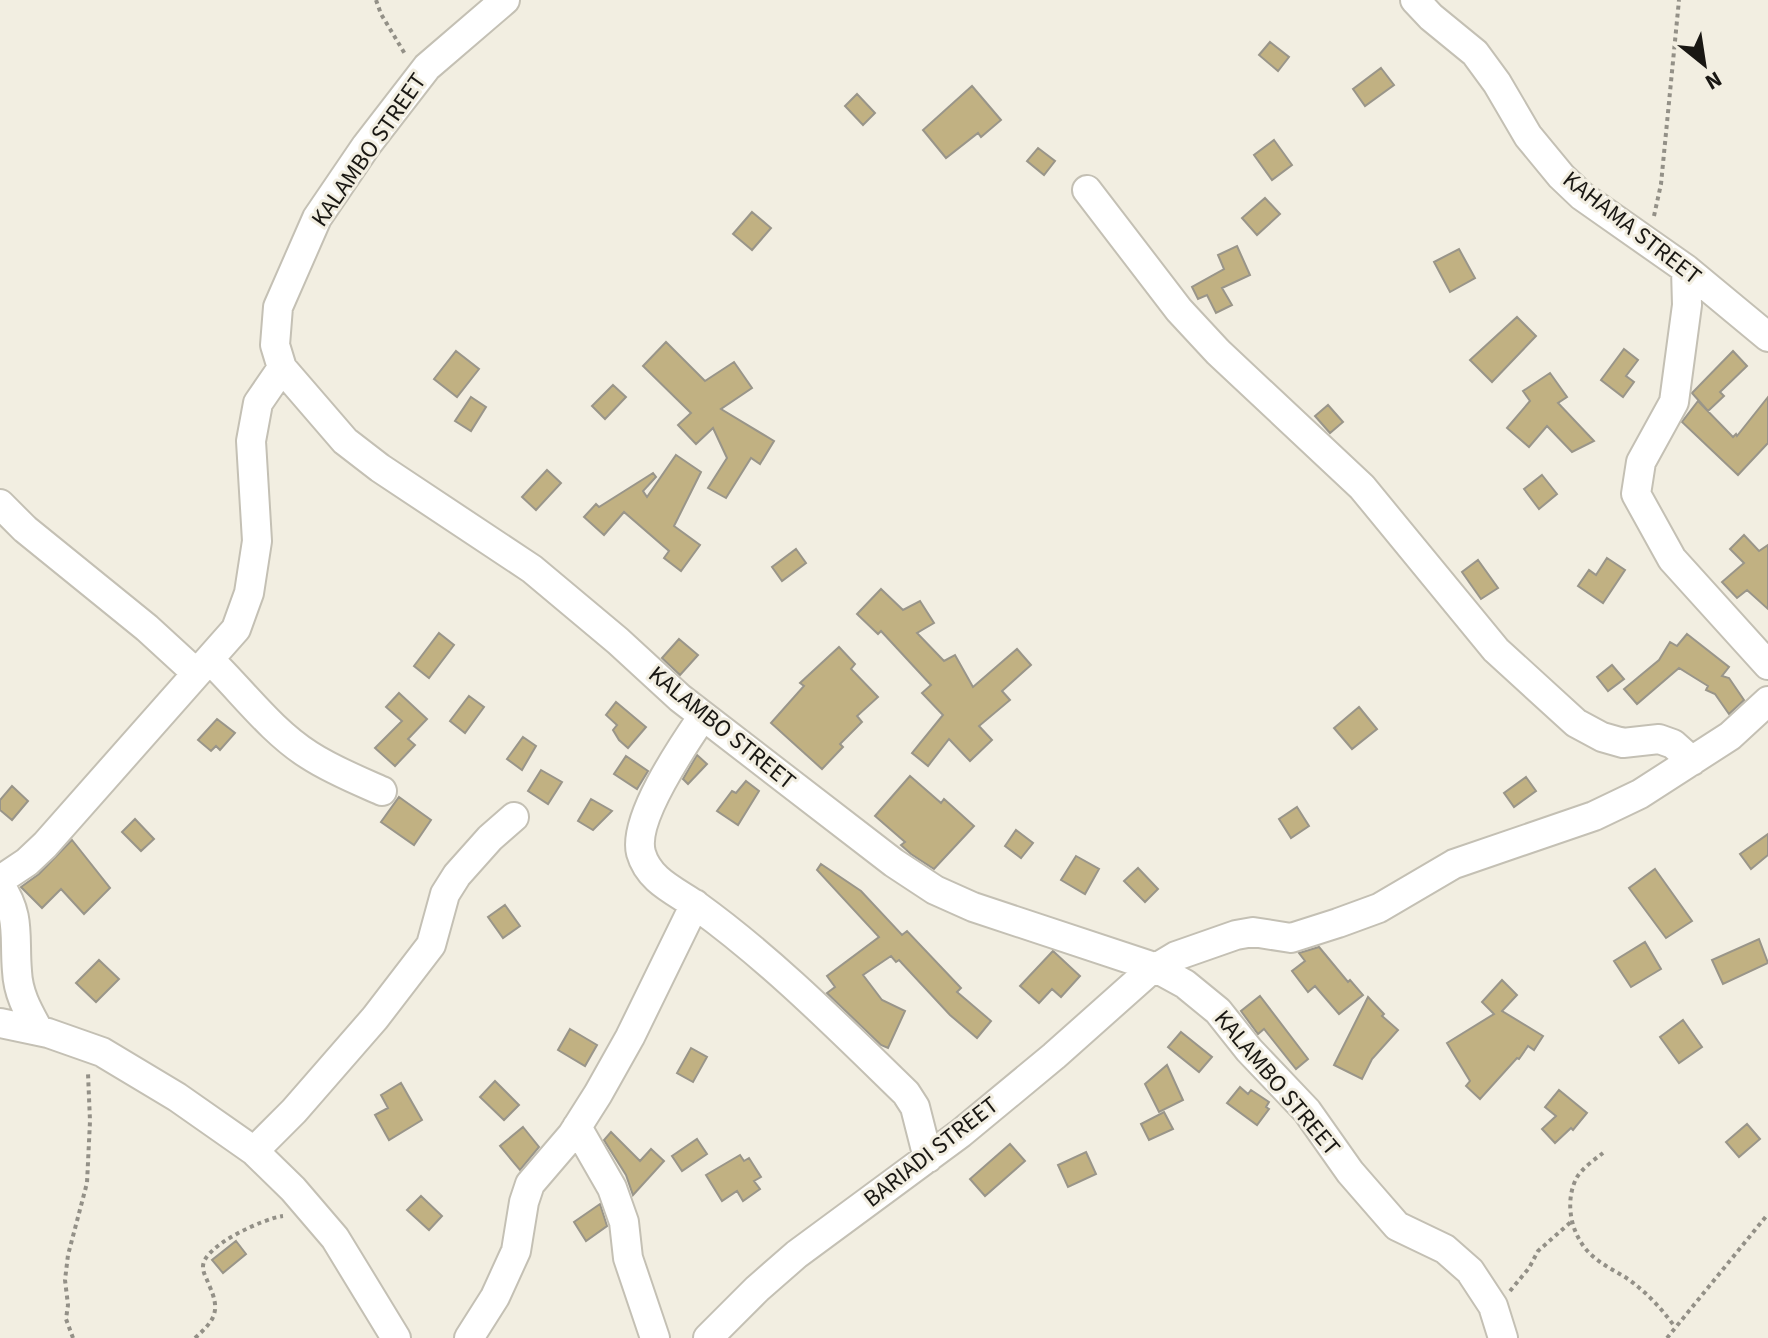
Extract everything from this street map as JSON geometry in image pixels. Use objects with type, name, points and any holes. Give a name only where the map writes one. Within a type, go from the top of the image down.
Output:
[{"type":"street","name":"KALAMBO STREET","points":[[505,0],[420,75],[317,218],[278,307],[275,345],[282,368],[345,441],[380,468],[532,569],[703,716],[894,863],[935,890],[973,907],[1155,968],[1185,984],[1218,1011],[1249,1050],[1307,1111],[1350,1172],[1397,1226],[1445,1249],[1460,1260],[1493,1306],[1503,1338]]},
{"type":"street","name":"KAHAMA STREET","points":[[1421,4],[1475,53],[1528,136],[1561,176],[1582,196],[1686,269],[1768,337]]},
{"type":"street","points":[[1087,190],[1179,310],[1218,352],[1362,487],[1496,650],[1576,723],[1602,737],[1623,743],[1659,739],[1673,744],[1692,761]]},
{"type":"street","points":[[1686,269],[1687,305],[1674,402],[1641,462],[1636,494],[1672,559],[1768,665]]},
{"type":"street","points":[[39,1031],[20,992],[15,919],[11,902],[0,882],[45,845],[236,629],[249,593],[257,541],[251,441],[258,403],[282,368]]},
{"type":"street","points":[[0,504],[25,529],[147,628],[203,666],[307,754],[345,776],[382,791]]},
{"type":"street","name":"BARIADI STREET","points":[[708,1338],[797,1254],[928,1158],[1054,1056],[1155,968],[1176,956],[1236,935],[1253,932],[1291,938],[1363,915],[1395,900],[1454,864],[1594,816],[1640,794],[1730,736],[1768,701]]},
{"type":"street","points":[[703,716],[654,797],[644,823],[640,851],[647,866],[662,884],[695,904],[747,944],[906,1093],[915,1107],[928,1158]]},
{"type":"street","points":[[254,1151],[294,1111],[375,1018],[431,945],[445,894],[457,875],[514,817]]},
{"type":"street","points":[[469,1338],[489,1307],[516,1251],[530,1184],[577,1127],[630,1037],[695,904]]},
{"type":"street","points":[[0,1023],[39,1031],[102,1052],[177,1097],[254,1151],[335,1238],[396,1338]]},
{"type":"street","points":[[577,1127],[612,1188],[624,1222],[628,1258],[655,1338]]},
{"type":"street","points":[[489,1307],[496,1338]]},
{"type":"path","points":[[376,0],[392,34],[420,75]]},
{"type":"path","points":[[1648,243],[1661,184],[1679,0]]},
{"type":"path","points":[[73,1338],[66,1319],[65,1280],[68,1255],[85,1197],[90,1150],[90,1084],[82,1045]]},
{"type":"path","points":[[1603,1153],[1577,1177],[1573,1189],[1574,1231],[1583,1248],[1635,1283],[1675,1327]]},
{"type":"path","points":[[195,1338],[213,1318],[217,1307],[203,1271],[204,1260],[220,1243],[269,1217],[313,1212]]},
{"type":"path","points":[[1667,1338],[1768,1214]]},
{"type":"path","points":[[1493,1306],[1518,1283],[1538,1251],[1572,1221]]},
{"type":"building","points":[[1270,42],[1289,57],[1278,71],[1259,55]]},
{"type":"building","points":[[1381,68],[1394,85],[1365,106],[1353,89]]},
{"type":"building","points":[[972,86],[1001,120],[981,137],[978,133],[946,158],[923,130]]},
{"type":"building","points":[[857,94],[875,113],[863,125],[845,106]]},
{"type":"building","points":[[1274,140],[1292,165],[1272,180],[1254,155]]},
{"type":"building","points":[[1038,148],[1055,161],[1044,175],[1027,161]]},
{"type":"building","points":[[1265,198],[1280,214],[1257,235],[1242,218]]},
{"type":"building","points":[[752,212],[771,228],[752,250],[733,234]]},
{"type":"building","points":[[1237,246],[1250,275],[1222,288],[1232,305],[1216,313],[1207,295],[1198,299],[1192,287],[1224,269],[1218,255]]},
{"type":"building","points":[[1459,249],[1475,278],[1450,292],[1434,262]]},
{"type":"building","points":[[1517,317],[1536,336],[1492,382],[1470,360]]},
{"type":"building","points":[[666,342],[705,381],[734,362],[752,388],[721,409],[774,441],[760,464],[751,458],[726,498],[708,488],[727,458],[713,428],[696,444],[678,425],[691,413],[643,366]]},
{"type":"building","points":[[1624,349],[1638,360],[1626,376],[1634,382],[1623,397],[1601,380]]},
{"type":"building","points":[[456,351],[479,369],[457,397],[434,379]]},
{"type":"building","points":[[1733,351],[1747,366],[1720,392],[1724,396],[1708,411],[1692,393]]},
{"type":"building","points":[[1550,373],[1567,397],[1558,403],[1594,441],[1572,452],[1547,426],[1529,447],[1507,428],[1530,401],[1523,391]]},
{"type":"building","points":[[613,385],[626,397],[605,419],[592,406]]},
{"type":"building","points":[[471,397],[486,407],[471,431],[455,421]]},
{"type":"building","points":[[1768,397],[1768,443],[1738,475],[1682,422],[1698,401],[1733,437],[1737,436]]},
{"type":"building","points":[[1328,405],[1343,422],[1330,433],[1315,416]]},
{"type":"building","points":[[676,455],[701,472],[674,526],[700,545],[681,571],[664,558],[669,551],[624,512],[604,535],[584,517],[596,504],[599,507],[653,473],[656,477],[643,491],[647,497]]},
{"type":"building","points":[[547,470],[561,483],[536,510],[522,497]]},
{"type":"building","points":[[1542,475],[1557,494],[1539,509],[1524,489]]},
{"type":"building","points":[[1744,535],[1759,551],[1768,545],[1768,609],[1747,590],[1737,598],[1722,582],[1744,563],[1730,549]]},
{"type":"building","points":[[796,549],[806,563],[782,581],[772,567]]},
{"type":"building","points":[[1607,558],[1625,570],[1603,603],[1578,586],[1589,570],[1596,575]]},
{"type":"building","points":[[1478,560],[1498,588],[1481,599],[1462,572]]},
{"type":"building","points":[[881,589],[903,610],[920,601],[934,623],[917,633],[944,661],[955,655],[973,687],[1017,649],[1031,665],[1002,691],[1010,700],[979,726],[992,740],[970,761],[949,739],[928,766],[912,753],[943,715],[922,693],[931,685],[881,631],[878,634],[857,614]]},
{"type":"building","points":[[439,633],[454,645],[429,678],[414,666]]},
{"type":"building","points":[[1687,634],[1729,667],[1722,676],[1729,678],[1744,700],[1729,714],[1715,694],[1706,690],[1708,686],[1679,668],[1637,704],[1624,689],[1659,660],[1670,642],[1677,646]]},
{"type":"building","points":[[679,639],[698,655],[680,675],[662,658]]},
{"type":"building","points":[[839,647],[855,664],[851,669],[878,697],[857,716],[862,722],[840,744],[843,747],[822,769],[771,723],[804,686],[800,683]]},
{"type":"building","points":[[1612,665],[1624,679],[1608,691],[1597,677]]},
{"type":"building","points":[[399,693],[427,719],[408,739],[415,745],[395,766],[375,748],[402,721],[386,707]]},
{"type":"building","points":[[469,696],[484,707],[465,733],[450,721]]},
{"type":"building","points":[[616,702],[646,727],[628,748],[613,730],[617,725],[606,715]]},
{"type":"building","points":[[1359,707],[1377,729],[1352,749],[1334,728]]},
{"type":"building","points":[[217,719],[235,733],[220,750],[216,746],[211,751],[198,740]]},
{"type":"building","points":[[523,737],[536,746],[522,770],[507,759]]},
{"type":"building","points":[[697,755],[707,764],[688,784],[683,779]]},
{"type":"building","points":[[626,756],[648,771],[637,789],[614,774]]},
{"type":"building","points":[[541,770],[562,782],[548,804],[528,791]]},
{"type":"building","points":[[910,776],[941,803],[944,799],[974,826],[934,869],[911,854],[901,845],[905,842],[875,816]]},
{"type":"building","points":[[1526,777],[1536,791],[1514,807],[1504,793]]},
{"type":"building","points":[[746,781],[759,791],[738,825],[717,811],[732,791],[736,793]]},
{"type":"building","points":[[12,786],[28,801],[12,820],[0,810],[0,800]]},
{"type":"building","points":[[399,797],[431,820],[414,845],[381,822]]},
{"type":"building","points":[[591,799],[612,811],[593,830],[578,821]]},
{"type":"building","points":[[1297,807],[1309,826],[1291,838],[1279,819]]},
{"type":"building","points":[[135,819],[154,839],[141,851],[122,832]]},
{"type":"building","points":[[1016,830],[1033,843],[1021,858],[1005,846]]},
{"type":"building","points":[[1768,834],[1768,855],[1751,869],[1740,854]]},
{"type":"building","points":[[72,840],[110,888],[84,914],[61,889],[42,908],[21,887],[39,874]]},
{"type":"building","points":[[1076,856],[1099,869],[1085,894],[1061,880]]},
{"type":"building","points":[[821,864],[861,891],[902,935],[907,931],[961,988],[957,992],[991,1021],[977,1038],[950,1015],[899,960],[896,962],[891,956],[863,975],[882,1000],[905,1011],[888,1048],[881,1045],[827,993],[835,987],[827,976],[879,937],[817,870]]},
{"type":"building","points":[[1138,868],[1158,889],[1145,902],[1124,881]]},
{"type":"building","points":[[1655,869],[1692,921],[1666,938],[1629,888]]},
{"type":"building","points":[[505,905],[520,926],[503,938],[488,917]]},
{"type":"building","points":[[1759,939],[1768,963],[1723,984],[1712,960]]},
{"type":"building","points":[[1645,942],[1661,969],[1631,987],[1614,961]]},
{"type":"building","points":[[1319,947],[1363,995],[1339,1014],[1315,986],[1308,992],[1292,971],[1305,961],[1299,953]]},
{"type":"building","points":[[1053,951],[1080,976],[1061,997],[1052,989],[1039,1003],[1020,986]]},
{"type":"building","points":[[99,960],[119,979],[96,1002],[76,983]]},
{"type":"building","points":[[1502,980],[1517,995],[1502,1011],[1543,1036],[1534,1050],[1528,1046],[1480,1099],[1466,1086],[1470,1081],[1447,1043],[1494,1014],[1482,1002]]},
{"type":"building","points":[[1260,996],[1308,1059],[1296,1069],[1264,1029],[1258,1034],[1241,1011]]},
{"type":"building","points":[[1368,997],[1384,1014],[1382,1016],[1398,1030],[1372,1059],[1362,1079],[1334,1065]]},
{"type":"building","points":[[1683,1020],[1702,1047],[1679,1063],[1660,1037]]},
{"type":"building","points":[[570,1029],[597,1045],[585,1066],[558,1050]]},
{"type":"building","points":[[1181,1032],[1212,1057],[1199,1072],[1168,1047]]},
{"type":"building","points":[[691,1048],[707,1057],[693,1082],[677,1073]]},
{"type":"building","points":[[1167,1065],[1183,1100],[1159,1112],[1145,1084]]},
{"type":"building","points":[[495,1081],[519,1105],[504,1120],[480,1097]]},
{"type":"building","points":[[401,1083],[422,1120],[389,1140],[375,1115],[388,1108],[381,1095]]},
{"type":"building","points":[[1240,1087],[1248,1094],[1251,1090],[1269,1102],[1266,1107],[1269,1109],[1257,1125],[1227,1103]]},
{"type":"building","points":[[1559,1090],[1587,1113],[1573,1130],[1571,1128],[1555,1143],[1542,1129],[1556,1116],[1545,1107]]},
{"type":"building","points":[[1164,1112],[1173,1129],[1149,1140],[1141,1124]]},
{"type":"building","points":[[1747,1124],[1760,1139],[1739,1157],[1726,1142]]},
{"type":"building","points":[[523,1127],[539,1147],[520,1170],[500,1146]]},
{"type":"building","points":[[611,1132],[640,1161],[651,1149],[664,1161],[633,1195],[626,1175],[604,1140]]},
{"type":"building","points":[[697,1139],[707,1154],[682,1171],[672,1156]]},
{"type":"building","points":[[1010,1144],[1025,1161],[985,1196],[970,1179]]},
{"type":"building","points":[[1086,1152],[1096,1174],[1068,1187],[1058,1165]]},
{"type":"building","points":[[740,1155],[744,1161],[749,1158],[761,1177],[754,1181],[760,1189],[743,1201],[737,1191],[722,1201],[706,1175]]},
{"type":"building","points":[[421,1196],[442,1216],[429,1230],[407,1210]]},
{"type":"building","points":[[600,1204],[607,1226],[586,1241],[574,1222]]},
{"type":"building","points":[[236,1241],[246,1254],[223,1273],[212,1260]]}]
